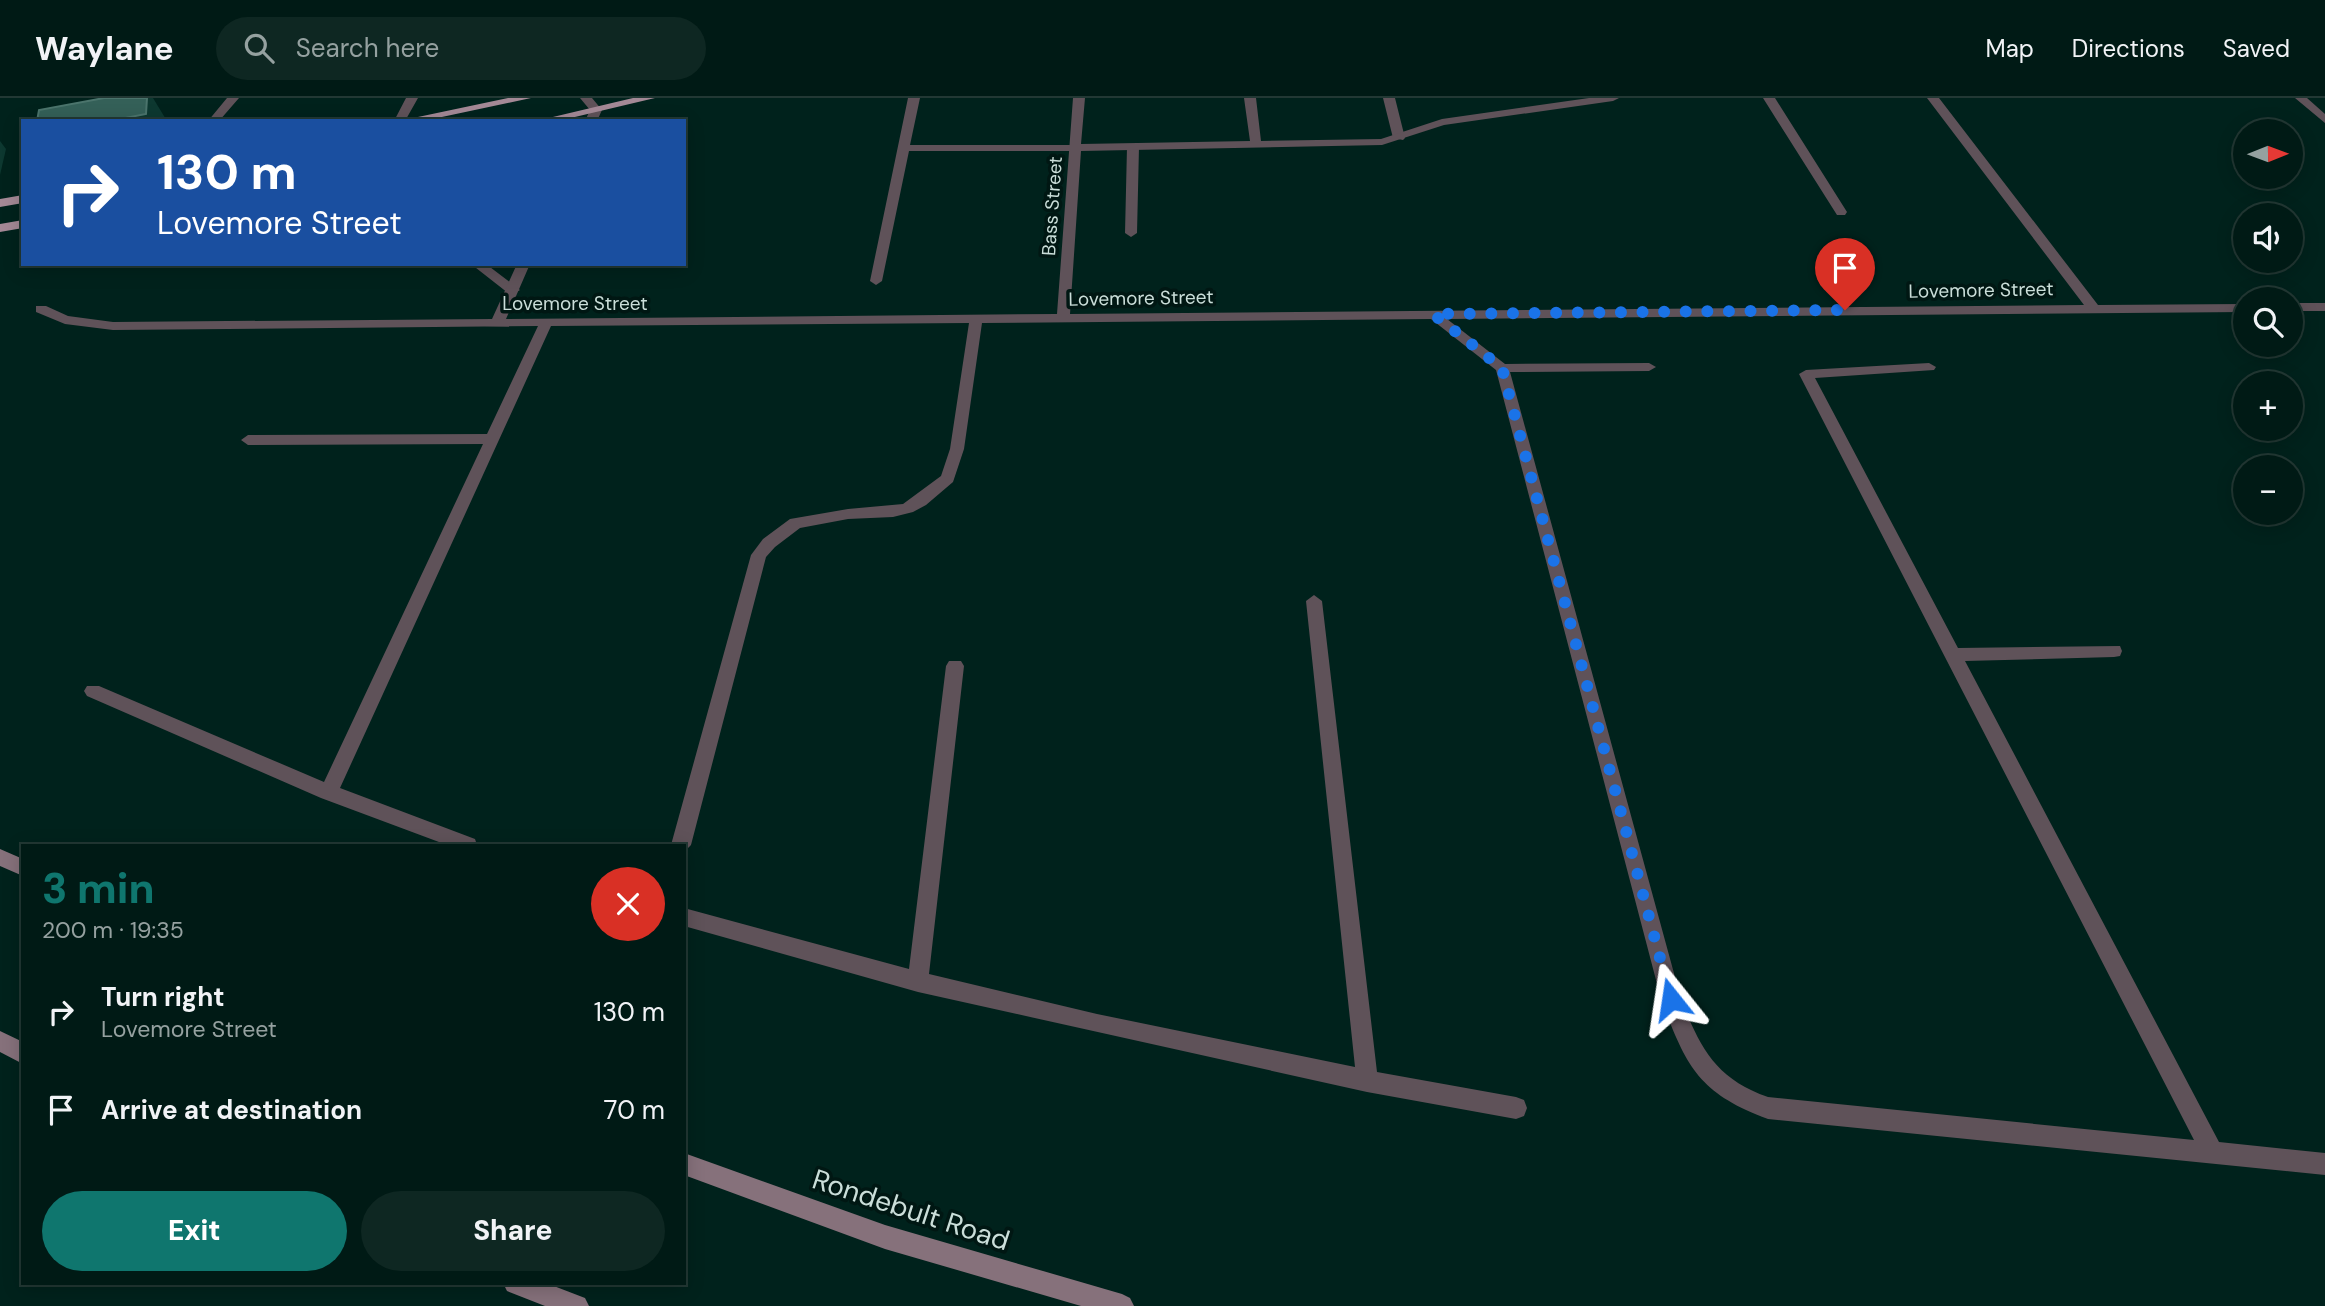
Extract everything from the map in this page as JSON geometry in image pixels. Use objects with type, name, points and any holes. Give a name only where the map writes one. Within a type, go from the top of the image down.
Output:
[{"type":"main road","points":[[412,119],[525,98]]},
{"type":"main road","points":[[559,119],[594,115],[649,98]]},
{"type":"main road","points":[[0,204],[21,199]]},
{"type":"main road","points":[[0,228],[21,224]]},
{"type":"main road","points":[[0,856],[21,867]]},
{"type":"main road","points":[[0,1041],[21,1053]]},
{"type":"main road","name":"Rondebult Road","points":[[686,1165],[885,1237],[1122,1306]]},
{"type":"main road","points":[[520,1285],[577,1306]]},
{"type":"street","points":[[215,119],[233,98]]},
{"type":"street","points":[[402,119],[412,98]]},
{"type":"street","points":[[586,98],[594,115]]},
{"type":"street","points":[[876,281],[914,98]]},
{"type":"street","name":"Bass Street","points":[[1063,318],[1079,98]]},
{"type":"street","points":[[1250,98],[1256,146]]},
{"type":"street","points":[[1389,98],[1399,138]]},
{"type":"street","points":[[904,148],[1256,146],[1382,142],[1442,122],[1613,98]]},
{"type":"street","points":[[1769,98],[1841,212]]},
{"type":"street","points":[[1933,98],[2093,308]]},
{"type":"street","points":[[2301,98],[2325,120]]},
{"type":"street","points":[[1131,233],[1133,147]]},
{"type":"street","points":[[480,266],[513,290]]},
{"type":"street","points":[[497,323],[523,266]]},
{"type":"street","name":"Lovemore Street","points":[[41,309],[65,320],[113,326],[2233,307]]},
{"type":"street","points":[[2303,307],[2325,307]]},
{"type":"street","points":[[1433,314],[1502,368],[1671,999],[1688,1044],[1701,1065],[1720,1085],[1742,1101],[1768,1108],[2325,1164]]},
{"type":"street","points":[[681,844],[759,555],[769,543],[796,523],[908,508],[921,501],[947,478],[957,449],[976,319]]},
{"type":"street","points":[[328,793],[546,323]]},
{"type":"street","points":[[1502,368],[1649,367]]},
{"type":"street","points":[[1929,368],[1806,374],[2213,1153]]},
{"type":"street","points":[[248,440],[492,439]]},
{"type":"street","points":[[1314,601],[1367,1082]]},
{"type":"street","points":[[1953,655],[2114,651]]},
{"type":"street","points":[[918,983],[955,666]]},
{"type":"street","points":[[93,691],[205,742],[328,793],[465,844]]},
{"type":"street","points":[[686,918],[918,983],[1137,1035],[1367,1082],[1516,1108]]},
{"type":"building","points":[[104,98],[147,98],[146,114],[120,119],[37,119],[39,110]]},
{"type":"route","points":[[1671,999],[1502,368],[1433,314],[1845,310]]}]
